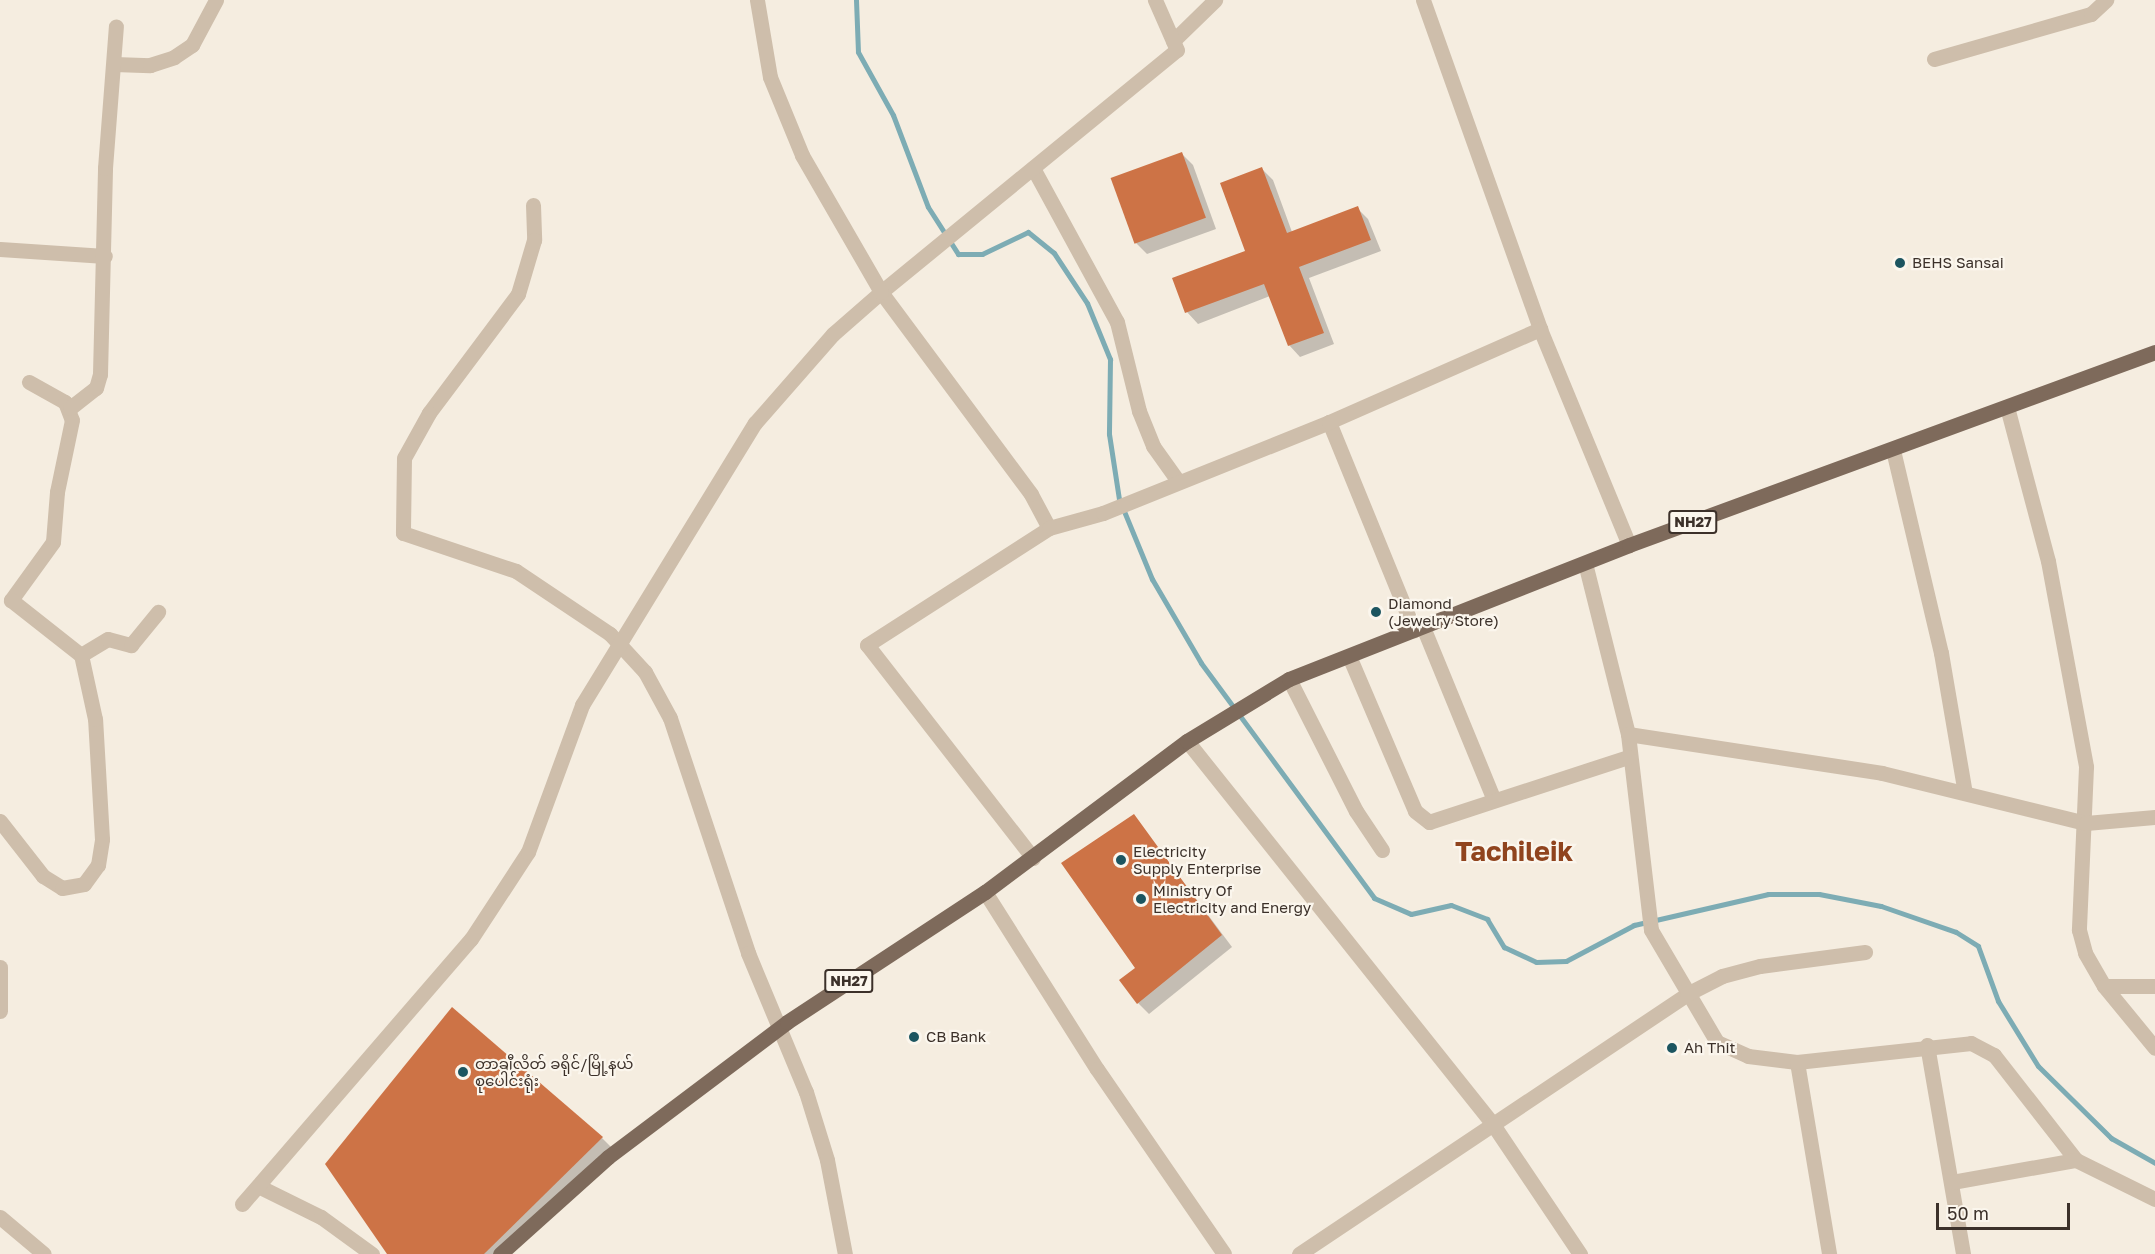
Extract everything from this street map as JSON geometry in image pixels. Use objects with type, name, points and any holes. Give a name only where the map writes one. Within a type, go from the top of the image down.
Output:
[{"type":"main road","name":"NH27","points":[[500,1254],[608,1156],[777,1030],[1034,858],[1210,725],[1289,679],[1629,545],[2155,352]]},
{"type":"street","points":[[114,64],[150,65],[174,57],[192,45],[216,0]]},
{"type":"street","points":[[757,0],[770,77],[802,155],[881,292],[1031,494],[1049,528]]},
{"type":"street","points":[[242,1204],[471,939],[528,852],[582,705],[755,423],[832,334],[881,292],[948,241],[1177,50],[1155,0]]},
{"type":"street","points":[[1173,41],[1215,0]]},
{"type":"street","points":[[1423,0],[1540,329],[1629,545]]},
{"type":"street","points":[[1934,59],[2091,14],[2106,0]]},
{"type":"street","points":[[0,821],[43,876],[62,888],[84,884],[98,865],[100,781],[90,683],[81,655],[11,600],[43,563],[53,542],[70,408],[96,388],[100,374],[116,27]]},
{"type":"street","points":[[1033,168],[1117,322],[1139,411],[1153,446],[1178,481]]},
{"type":"street","points":[[532,205],[534,240],[518,294],[429,413],[404,458],[403,533],[516,571],[618,643],[645,672],[670,718],[777,1030],[806,1092],[827,1160],[845,1254]]},
{"type":"street","points":[[0,249],[105,256]]},
{"type":"street","points":[[1034,858],[867,645],[1049,528],[1103,513],[1329,422],[1540,329]]},
{"type":"street","points":[[29,382],[70,408]]},
{"type":"street","points":[[2007,407],[2048,561],[2086,767],[2086,823],[2079,930],[2085,953],[2104,986],[2155,1048]]},
{"type":"street","points":[[1329,422],[1494,800]]},
{"type":"street","points":[[1893,450],[1941,653],[1965,793]]},
{"type":"street","points":[[1585,563],[1628,734],[1628,757],[1651,930],[1717,1042],[1748,1056],[1797,1062],[1928,1045],[1971,1043],[1994,1055],[2076,1160],[2155,1199]]},
{"type":"street","points":[[81,655],[108,639],[130,645],[158,612]]},
{"type":"street","points":[[1349,656],[1415,811],[1429,822],[1628,757]]},
{"type":"street","points":[[1289,679],[1356,811],[1382,850]]},
{"type":"street","points":[[1628,734],[1882,773],[2086,823],[2155,817]]},
{"type":"street","points":[[1187,741],[1492,1123],[1580,1254]]},
{"type":"street","points":[[985,892],[1096,1069],[1224,1254]]},
{"type":"street","points":[[1299,1254],[1687,994],[1722,976],[1760,966],[1865,952]]},
{"type":"street","points":[[0,966],[0,1011]]},
{"type":"street","points":[[2104,986],[2155,986]]},
{"type":"street","points":[[1928,1045],[1964,1254]]},
{"type":"street","points":[[1797,1062],[1829,1254]]},
{"type":"street","points":[[1952,1182],[2076,1160]]},
{"type":"street","points":[[258,1186],[321,1217],[372,1254]]},
{"type":"street","points":[[0,1217],[44,1254]]},
{"type":"building","points":[[1182,152],[1206,218],[1135,244],[1111,178]]},
{"type":"building","points":[[1262,167],[1287,233],[1358,206],[1371,240],[1299,267],[1324,333],[1288,346],[1264,284],[1185,313],[1172,278],[1245,251],[1220,183]]},
{"type":"building","name":"Ministry Of Electricity and Energy","points":[[1134,814],[1222,935],[1137,1004],[1119,980],[1135,968],[1061,863]]},
{"type":"building","name":"တာချီလိတ် ခရိုင်/မြို့နယ် စုပေါင်းရုံး","points":[[452,1007],[603,1137],[484,1254],[387,1254],[325,1164]]},
{"type":"waterway","points":[[856,0],[858,52],[893,115],[928,207],[958,254],[982,254],[1028,232],[1054,253],[1087,303],[1110,359],[1109,434],[1119,499],[1152,579],[1201,663],[1374,898],[1411,914],[1451,905],[1487,919],[1504,947],[1536,962],[1566,961],[1634,925],[1768,894],[1819,894],[1881,906],[1956,932],[1978,946],[1998,1001],[2038,1066],[2111,1138],[2155,1163]]},
{"type":"place","name":"BEHS Sansai","points":[[1900,263]]},
{"type":"place","name":"Diamond (Jewelry Store)","points":[[1376,612]]},
{"type":"place","name":"Electricity Supply Enterprise","points":[[1121,860]]},
{"type":"place","name":"Ministry Of Electricity and Energy","points":[[1141,899]]},
{"type":"place","name":"CB Bank","points":[[914,1037]]},
{"type":"place","name":"Ah Thit","points":[[1672,1048]]},
{"type":"place","name":"တာချီလိတ် ခရိုင်/မြို့နယ် စုပေါင်းရုံး","points":[[463,1072]]},
{"type":"district","name":"Tachileik","points":[[1514,852]]}]
